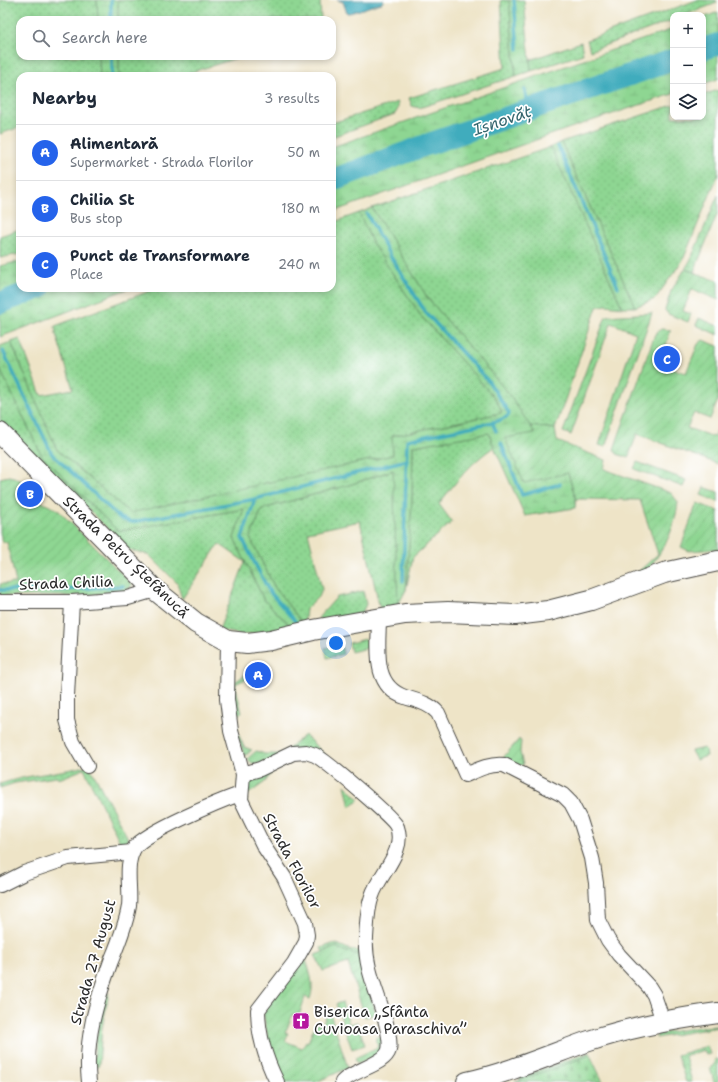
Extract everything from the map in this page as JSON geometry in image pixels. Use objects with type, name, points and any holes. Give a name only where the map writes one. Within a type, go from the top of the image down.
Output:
[{"type":"main road","name":"Strada Petru Ștefănucă","points":[[0,434],[156,590],[196,623],[228,641],[247,643],[271,640],[405,614],[448,612],[515,615],[548,611],[591,600],[664,573],[718,561]]},
{"type":"main road","points":[[467,1082],[500,1073],[616,1032],[663,1021],[718,1013]]},
{"type":"street","name":"Strada Chilia","points":[[0,602],[72,602],[128,598],[156,590]]},
{"type":"street","points":[[72,602],[67,720],[74,742],[88,766]]},
{"type":"street","points":[[379,618],[379,659],[384,681],[402,696],[424,703],[434,709],[438,714],[466,775],[481,768],[499,764],[504,765],[562,795],[571,803],[580,820],[592,858],[596,883],[598,920],[608,940],[619,955],[649,987],[663,1021]]},
{"type":"street","name":"Strada Florilor","points":[[228,641],[228,714],[242,774],[240,794],[248,817],[263,845],[284,877],[305,923],[306,942],[301,953],[258,1010],[261,1038],[269,1066],[277,1082]]},
{"type":"street","points":[[242,774],[260,769],[293,753],[306,752],[315,755],[394,822],[398,833],[399,843],[395,854],[372,896],[368,909],[365,948],[368,968],[380,999],[388,1032],[390,1049],[387,1055],[342,1082]]},
{"type":"street","points":[[0,885],[24,873],[68,858],[132,852],[140,842],[167,826],[225,799],[240,794]]},
{"type":"street","name":"Strada 27 August","points":[[89,1082],[88,1054],[91,1027],[97,1002],[129,908],[130,866],[132,852]]},
{"type":"green space","points":[[0,0],[97,0],[98,16],[16,16],[16,60],[99,60],[100,72],[16,72],[16,128],[0,134]]},
{"type":"green space","points":[[97,0],[118,0],[118,16],[98,16]]},
{"type":"green space","points":[[118,0],[320,0],[321,16],[118,16]]},
{"type":"green space","points":[[501,0],[509,0],[516,76],[419,108],[412,106],[409,98],[505,68]]},
{"type":"green space","points":[[509,0],[524,0],[531,71],[516,76]]},
{"type":"green space","points":[[697,0],[716,0],[717,3],[693,12],[670,12],[670,21],[590,51],[587,40]]},
{"type":"green space","points":[[718,12],[718,79],[706,83],[706,48],[706,17]]},
{"type":"green space","points":[[670,30],[670,95],[570,128],[336,211],[336,146]]},
{"type":"green space","points":[[581,42],[583,54],[531,71],[530,60]]},
{"type":"green space","points":[[99,60],[119,60],[119,72],[100,72]]},
{"type":"green space","points":[[119,60],[230,60],[192,72],[119,72]]},
{"type":"green space","points":[[718,90],[718,175],[683,260],[655,299],[635,307],[561,142],[670,106],[670,120],[706,120],[706,94]]},
{"type":"green space","points":[[398,102],[398,109],[395,114],[336,136],[336,122]]},
{"type":"green space","points":[[561,142],[635,307],[622,307],[551,147]]},
{"type":"green space","points":[[551,147],[622,307],[606,305],[597,307],[555,429],[530,426],[508,393],[427,297],[372,208]]},
{"type":"green space","points":[[718,195],[718,212],[694,272],[685,269],[690,261]]},
{"type":"green space","points":[[372,208],[427,297],[508,393],[535,433],[568,473],[576,499],[575,508],[525,516],[489,433],[413,446],[412,498],[406,590],[398,605],[393,470],[352,484],[262,509],[250,538],[275,588],[304,625],[292,627],[264,600],[234,538],[244,509],[118,531],[42,456],[0,369],[0,346],[11,342],[57,450],[130,513],[393,455],[392,436],[501,413],[501,409],[495,398],[421,316],[373,244],[359,213]]},
{"type":"green space","points":[[359,213],[373,244],[421,316],[495,398],[501,409],[501,413],[393,436],[393,455],[130,514],[57,450],[11,342],[20,339],[41,395],[73,389],[56,334],[55,326],[147,292],[336,292],[336,222]]},
{"type":"green space","points":[[16,230],[16,255],[0,258],[0,236]]},
{"type":"green space","points":[[16,262],[16,292],[119,292],[0,337],[0,266]]},
{"type":"green space","points":[[685,269],[718,281],[718,300],[692,289],[683,311],[691,314],[688,322],[668,314],[665,310],[671,291]]},
{"type":"green space","points":[[652,313],[605,447],[599,445],[636,333],[611,323],[571,435],[563,432],[606,316]]},
{"type":"green space","points":[[699,318],[718,326],[718,335],[696,325]]},
{"type":"green space","points":[[661,329],[671,330],[658,368],[668,371],[670,368],[686,373],[698,344],[703,340],[718,346],[718,400],[710,419],[694,413],[687,428],[714,437],[718,429],[718,464],[637,434],[628,458],[617,454],[614,449],[655,334]]},
{"type":"green space","points":[[0,369],[42,456],[118,531],[244,509],[234,538],[264,600],[292,627],[243,635],[219,630],[245,562],[219,544],[182,599],[177,583],[149,555],[129,550],[0,421]]},
{"type":"green space","points":[[530,426],[555,429],[557,441],[606,460],[604,469],[671,493],[678,502],[674,522],[663,549],[645,573],[637,573],[658,554],[640,500],[576,499],[568,473],[524,483],[505,438],[535,433]]},
{"type":"green space","points":[[489,432],[494,447],[471,466],[439,504],[452,522],[413,557],[406,590],[412,498],[413,446]]},
{"type":"green space","points":[[637,462],[686,480],[683,487],[634,469]]},
{"type":"green space","points":[[394,470],[398,605],[380,609],[360,521],[308,532],[322,589],[320,595],[306,609],[304,625],[275,588],[250,538],[262,509],[352,484]]},
{"type":"green space","points":[[9,476],[20,480],[38,499],[57,509],[132,584],[130,588],[124,591],[78,596],[0,596],[0,584],[16,583],[7,542],[2,542],[0,532],[0,478]]},
{"type":"green space","points":[[704,487],[718,492],[718,502],[701,495]]},
{"type":"green space","points":[[697,503],[718,511],[718,549],[689,551],[681,547]]},
{"type":"green space","points":[[363,591],[366,604],[362,613],[322,621],[318,618],[337,597]]},
{"type":"green space","points":[[366,639],[368,648],[351,652],[349,643]]},
{"type":"green space","points":[[341,645],[343,654],[327,658],[325,648]]},
{"type":"green space","points":[[259,665],[263,671],[245,675],[246,667]]},
{"type":"green space","points":[[245,675],[246,679],[235,684],[242,713],[235,715],[238,733],[244,747],[252,750],[245,756],[235,730],[233,683]]},
{"type":"green space","points":[[305,735],[337,767],[320,755],[261,765],[252,763],[247,759],[256,751],[265,754],[282,754]]},
{"type":"green space","points":[[519,739],[521,741],[520,752],[523,765],[518,766],[503,758]]},
{"type":"green space","points":[[704,748],[707,756],[696,760],[691,751]]},
{"type":"green space","points":[[282,764],[272,772],[265,782],[247,795],[246,804],[246,787],[262,773]]},
{"type":"green space","points":[[89,765],[129,840],[121,844],[84,769],[59,779],[56,777],[15,783],[0,788],[0,784],[11,781]]},
{"type":"green space","points":[[345,785],[359,799],[350,807]]},
{"type":"green space","points":[[335,943],[348,949],[360,951],[360,955],[344,951],[336,947],[323,952],[321,948]]},
{"type":"green space","points":[[336,947],[344,951],[360,955],[376,1014],[365,1017],[348,963],[323,971],[315,955]]},
{"type":"green space","points":[[306,960],[311,979],[312,989],[310,999],[305,997],[299,1016],[293,1014],[285,1033],[288,1034],[285,1041],[302,1048],[306,1041],[308,1042],[316,1023],[322,1025],[328,1013],[330,1013],[348,1068],[316,1082],[283,1082],[273,1066],[263,1012],[302,962]]},
{"type":"green space","points":[[109,993],[102,1028],[99,1065],[92,1069],[102,998]]},
{"type":"green space","points":[[342,1002],[349,1024],[357,1022],[365,1045],[352,1049],[336,1004]]},
{"type":"green space","points":[[718,1026],[656,1038],[657,1034],[700,1027]]},
{"type":"green space","points":[[383,1036],[384,1052],[357,1064],[355,1058],[378,1047],[375,1038]]},
{"type":"green space","points":[[707,1046],[710,1054],[706,1055],[704,1050],[685,1056],[692,1082],[686,1082],[677,1055]]},
{"type":"green space","points":[[590,1052],[590,1055],[520,1080],[520,1077]]},
{"type":"green space","points":[[590,1055],[603,1082],[515,1082]]},
{"type":"green space","points":[[718,1059],[718,1082],[714,1082],[710,1068],[715,1063],[714,1060]]},
{"type":"water","points":[[337,0],[384,0],[382,3],[347,13],[343,2]]},
{"type":"waterway","points":[[111,0],[111,16]]},
{"type":"waterway","points":[[514,0],[518,49]]},
{"type":"waterway","name":"Ișnovăț","points":[[706,48],[718,44]]},
{"type":"waterway","points":[[112,60],[112,72]]},
{"type":"waterway","name":"Ișnovăț","points":[[336,179],[426,145],[670,61]]},
{"type":"waterway","points":[[525,90],[529,110]]},
{"type":"waterway","points":[[558,146],[618,287]]},
{"type":"waterway","points":[[367,214],[389,254],[426,313],[489,382],[509,413],[508,416],[498,421],[407,440],[403,581]]},
{"type":"waterway","name":"Ișnovăț","points":[[0,303],[29,292]]},
{"type":"waterway","points":[[3,351],[52,454],[120,518],[132,522],[255,499]]},
{"type":"waterway","points":[[492,422],[496,431]]},
{"type":"waterway","points":[[501,443],[522,495],[560,484]]},
{"type":"waterway","points":[[295,621],[269,591],[242,538],[255,499],[407,460]]},
{"type":"waterway","points":[[0,590],[61,590],[123,586]]},
{"type":"place","name":"Punct de Transformare","points":[[667,359]]},
{"type":"place","name":"Chilia St","points":[[30,494]]},
{"type":"place","name":"Alimentară","points":[[258,675]]},
{"type":"place","name":"Biserica „Sfânta Cuvioasa Paraschiva”","points":[[301,1021]]}]
